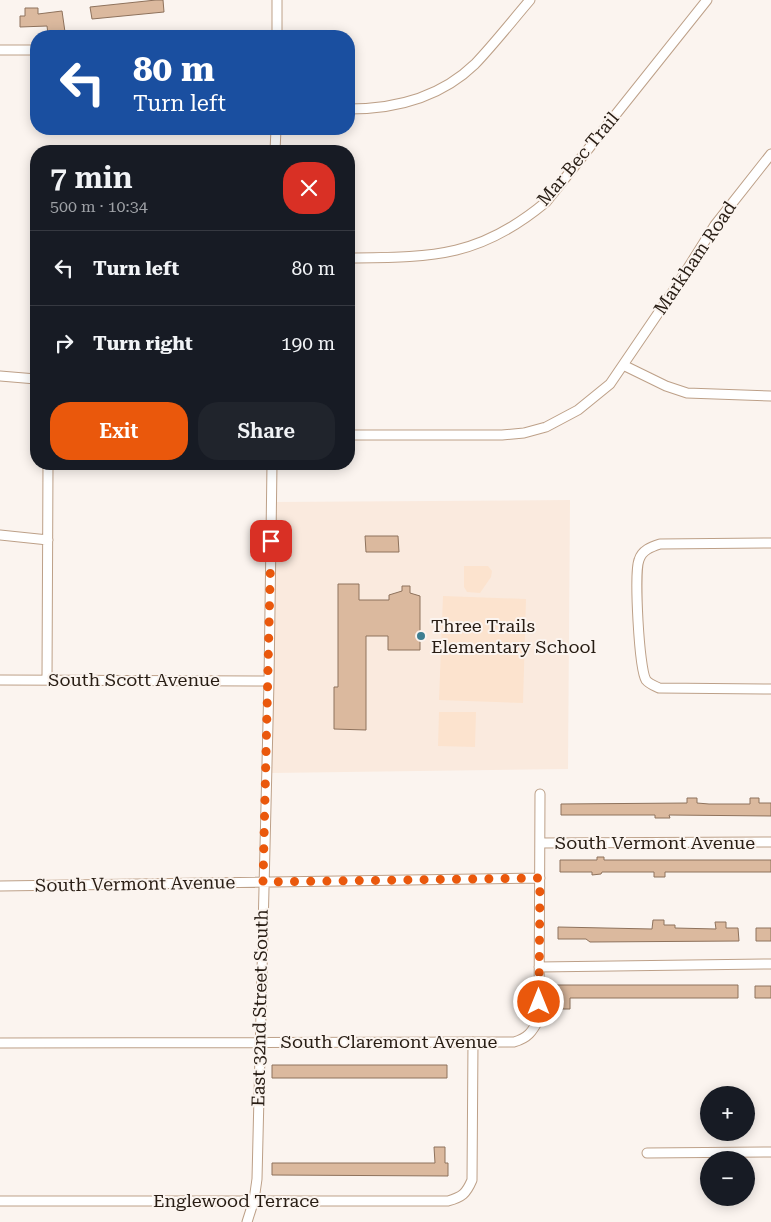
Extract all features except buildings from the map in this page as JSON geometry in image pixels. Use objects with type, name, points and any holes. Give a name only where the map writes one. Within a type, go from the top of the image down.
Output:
[{"type":"street","points":[[277,0],[277,30]]},
{"type":"street","points":[[355,110],[379,109],[408,102],[436,91],[457,78],[474,64],[530,0]]},
{"type":"street","name":"Mar Bec Trail","points":[[355,258],[413,258],[462,250],[489,240],[526,218],[546,202],[707,0]]},
{"type":"street","points":[[0,50],[30,50]]},
{"type":"street","name":"Markham Road","points":[[355,435],[502,435],[524,433],[546,427],[578,410],[610,384],[676,287],[715,225],[771,154]]},
{"type":"street","points":[[623,365],[666,386],[688,393],[771,396]]},
{"type":"street","points":[[0,376],[30,378]]},
{"type":"street","points":[[47,679],[48,470]]},
{"type":"street","name":"East 32nd Street South","points":[[247,1222],[254,1200],[256,1179],[269,681],[272,470]]},
{"type":"street","points":[[0,535],[48,540]]},
{"type":"street","points":[[771,543],[660,544],[648,548],[639,560],[637,614],[641,662],[646,680],[653,686],[660,688],[771,689]]},
{"type":"street","name":"South Scott Avenue","points":[[0,680],[269,681]]},
{"type":"street","points":[[540,794],[539,967],[771,964]]},
{"type":"street","name":"South Vermont Avenue","points":[[540,843],[771,842]]},
{"type":"street","name":"South Vermont Avenue","points":[[0,886],[540,878]]},
{"type":"street","name":"South Claremont Avenue","points":[[0,1043],[514,1042],[526,1038],[534,1030],[539,1019],[539,967]]},
{"type":"street","name":"Englewood Terrace","points":[[0,1201],[254,1200],[448,1202],[460,1198],[468,1190],[472,1180],[473,1042]]},
{"type":"street","points":[[647,1153],[771,1152]]},
{"type":"shaded area","name":"Three Trails Elementary School","points":[[570,500],[568,769],[272,773],[275,502]]},
{"type":"shaded area","points":[[464,566],[488,566],[492,571],[491,577],[480,593],[467,592],[464,587]]},
{"type":"shaded area","points":[[443,596],[526,599],[523,703],[439,700]]},
{"type":"shaded area","points":[[439,712],[476,712],[475,747],[438,746]]},
{"type":"place","name":"Three Trails Elementary School","points":[[421,636]]},
{"type":"route","points":[[271,541],[263,882],[540,878],[539,1002]]}]
